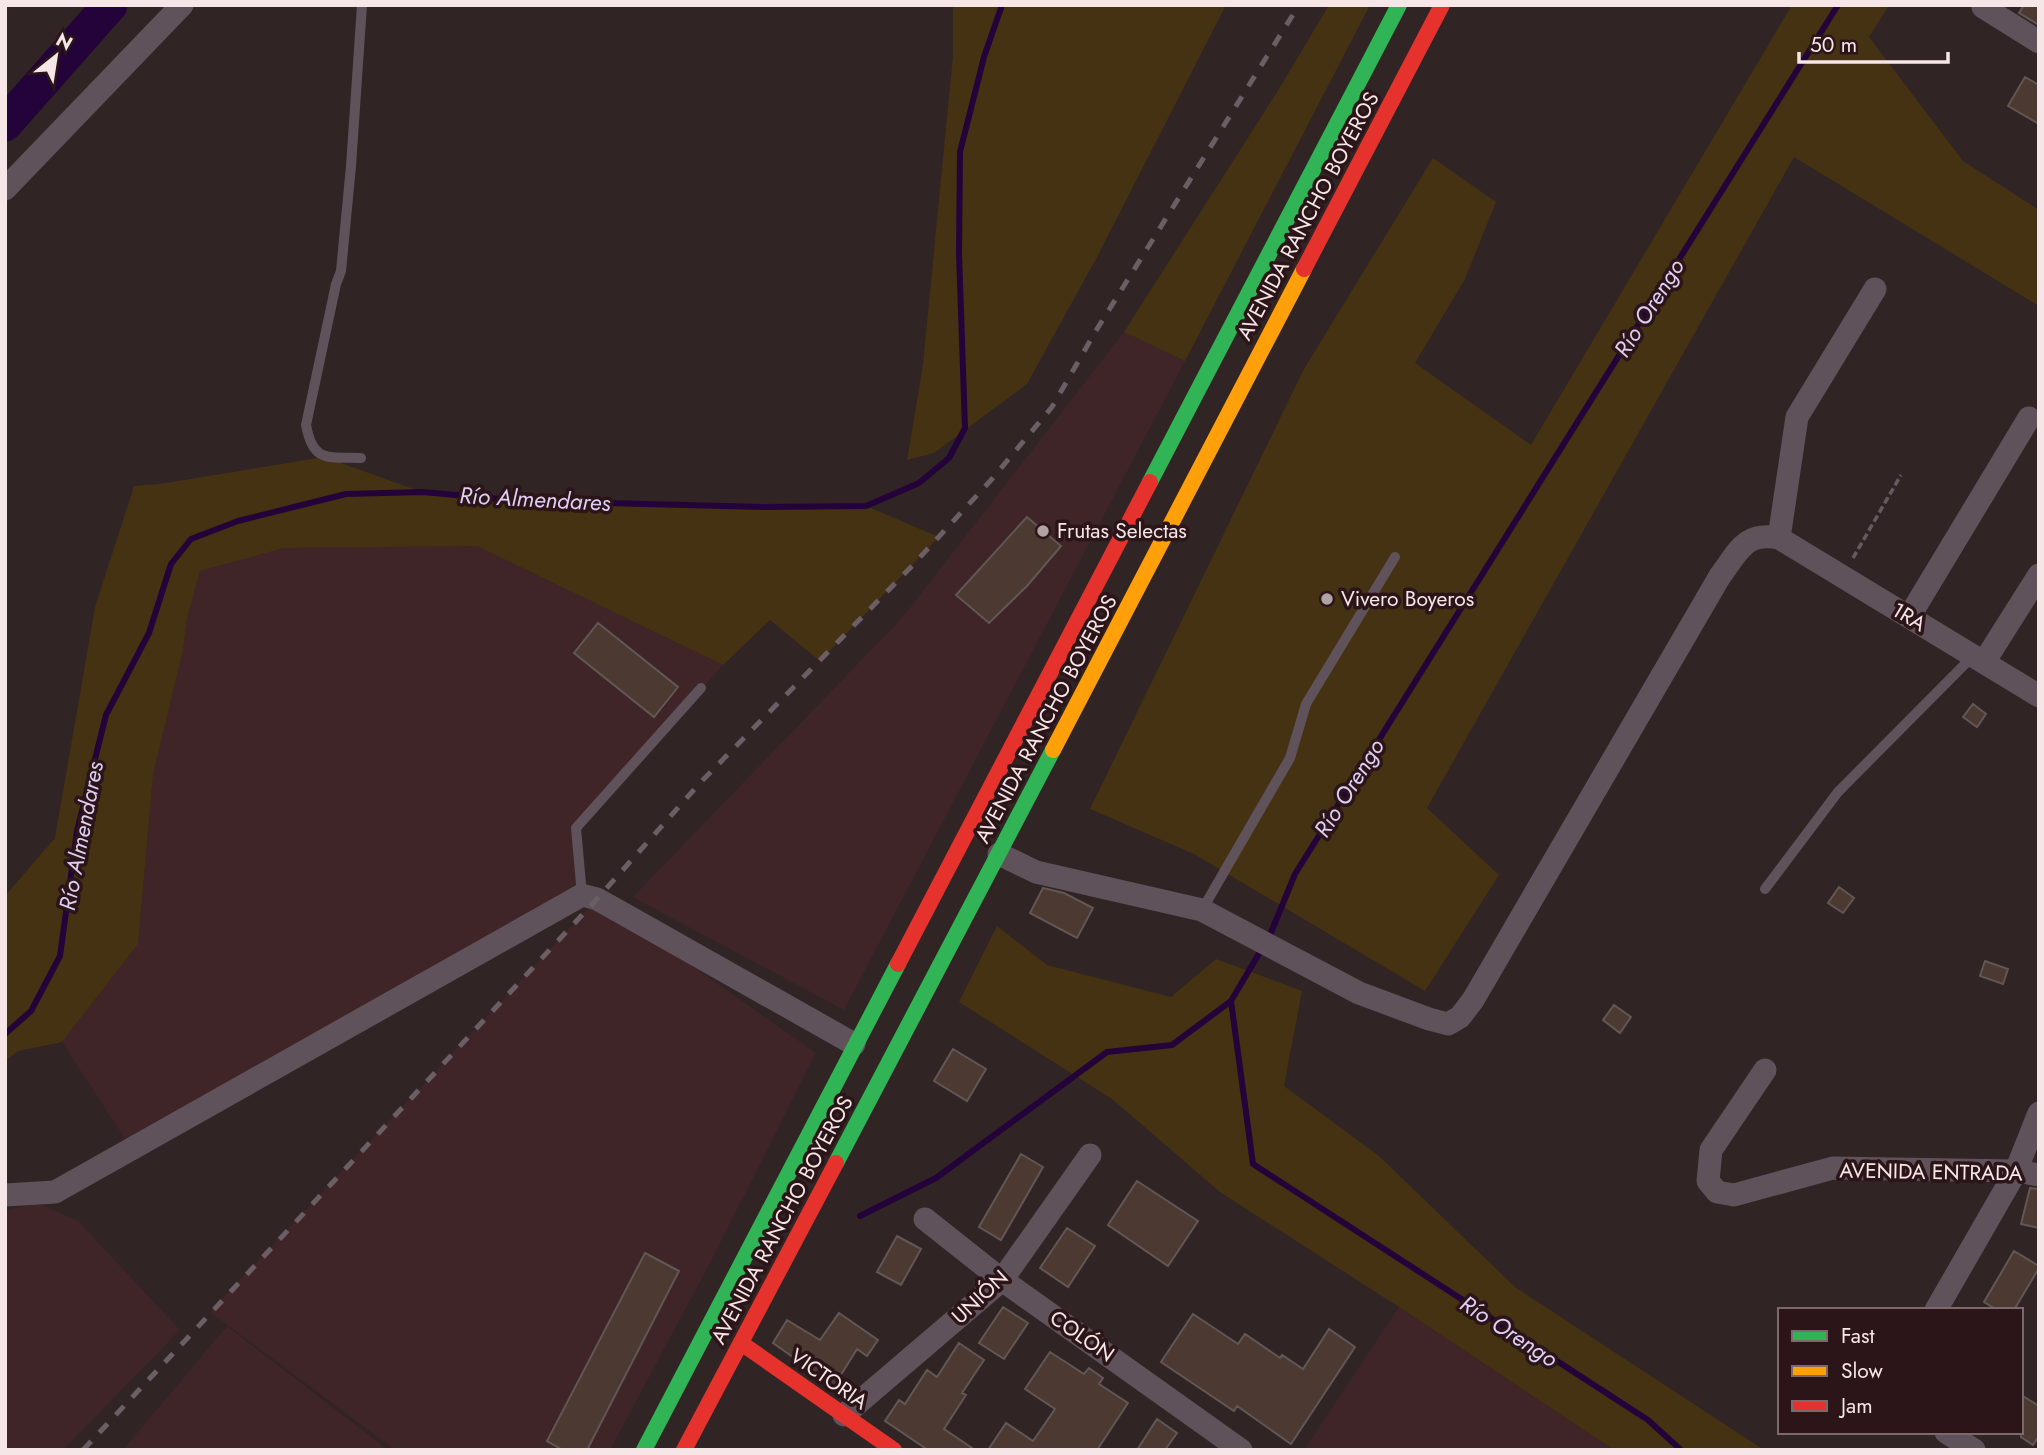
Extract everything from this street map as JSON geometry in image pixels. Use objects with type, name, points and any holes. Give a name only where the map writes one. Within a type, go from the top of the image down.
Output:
[{"type":"main road","name":"AVENIDA RANCHO BOYEROS","points":[[644,1450],[1399,5]]},
{"type":"main road","name":"AVENIDA RANCHO BOYEROS","points":[[684,1450],[1442,5]]},
{"type":"main road","name":"VICTORIA","points":[[741,1343],[894,1450]]},
{"type":"street","points":[[5,189],[182,5]]},
{"type":"street","points":[[1983,7],[2039,42]]},
{"type":"street","points":[[999,854],[1036,872],[1202,910],[1359,993],[1448,1024],[1460,1017],[1720,576],[1748,540],[1763,534],[1779,538],[1797,417],[1875,289]]},
{"type":"street","points":[[1909,617],[2029,418]]},
{"type":"street","name":"1RA","points":[[1779,538],[2039,696]]},
{"type":"street","points":[[1979,659],[2039,575]]},
{"type":"street","points":[[5,1195],[55,1192],[582,895],[622,913],[854,1044]]},
{"type":"street","name":"AVENIDA ENTRADA","points":[[1765,1070],[1711,1150],[1708,1181],[1717,1192],[1734,1195],[1833,1168],[2027,1173]]},
{"type":"street","points":[[1937,1308],[2027,1173],[2039,1113]]},
{"type":"street","name":"UNIÓN","points":[[844,1415],[1002,1280],[1090,1155]]},
{"type":"street","name":"COLÓN","points":[[925,1219],[1002,1280],[1241,1450]]},
{"type":"street","points":[[1949,1434],[1974,1450]]},
{"type":"lane","points":[[361,458],[324,457],[309,445],[306,425],[341,271],[362,5]]},
{"type":"lane","points":[[1202,910],[1290,758],[1306,704],[1395,556]]},
{"type":"lane","points":[[1765,888],[1838,792],[1979,659]]},
{"type":"lane","points":[[582,895],[576,828],[701,688]]},
{"type":"path","points":[[1842,576],[1901,475]]},
{"type":"shaded area","points":[[953,5],[1226,5],[1097,257],[1027,384],[934,453],[907,460],[923,364],[953,56]]},
{"type":"shaded area","points":[[1329,5],[1370,5],[1185,361],[1124,332],[1279,89]]},
{"type":"shaded area","points":[[1792,5],[1889,5],[1869,37],[1963,161],[2039,210],[2039,306],[1794,157],[1427,808],[1499,875],[1425,991],[1194,854],[1090,809],[1304,369],[1433,158],[1496,202],[1465,279],[1415,363],[1531,445]]},
{"type":"shaded area","points":[[1124,332],[1185,361],[844,1010],[633,897],[902,618]]},
{"type":"shaded area","points":[[324,457],[422,492],[525,501],[765,507],[866,506],[939,537],[820,661],[770,620],[723,665],[477,546],[284,548],[200,571],[187,618],[183,650],[153,775],[138,944],[62,1042],[18,1051],[5,1061],[5,896],[55,838],[95,607],[134,486]]},
{"type":"shaded area","points":[[477,546],[723,665],[576,827],[582,895],[131,1148],[62,1042],[138,944],[153,775],[183,650],[187,618],[200,571],[284,548]]},
{"type":"shaded area","points":[[597,899],[816,1053],[710,1263],[610,1450],[395,1450],[210,1312]]},
{"type":"shaded area","points":[[997,926],[1047,965],[1171,997],[1216,959],[1302,991],[1284,1086],[1379,1156],[1515,1287],[1764,1450],[1614,1450],[1220,1192],[1112,1099],[959,1002]]},
{"type":"shaded area","points":[[37,1203],[78,1221],[180,1330],[63,1450],[5,1450],[5,1211]]},
{"type":"shaded area","points":[[1399,1307],[1614,1450],[1304,1450]]},
{"type":"shaded area","points":[[227,1326],[388,1450],[123,1450]]},
{"type":"building","points":[[2024,5],[2039,5],[2039,25],[2019,13]]},
{"type":"building","points":[[2025,77],[2039,85],[2039,124],[2008,106]]},
{"type":"building","points":[[1027,517],[1061,546],[1027,586],[989,623],[956,595]]},
{"type":"building","points":[[598,623],[678,687],[654,717],[574,653]]},
{"type":"building","points":[[1973,704],[1986,714],[1977,727],[1963,717]]},
{"type":"building","points":[[1839,887],[1854,898],[1843,913],[1828,903]]},
{"type":"building","points":[[1043,888],[1064,893],[1093,908],[1077,938],[1030,913]]},
{"type":"building","points":[[1985,961],[2008,969],[2003,984],[1980,976]]},
{"type":"building","points":[[1614,1005],[1631,1017],[1620,1033],[1603,1020]]},
{"type":"building","points":[[953,1049],[986,1069],[967,1101],[934,1081]]},
{"type":"building","points":[[1021,1154],[1043,1167],[1001,1240],[979,1227]]},
{"type":"building","points":[[1137,1181],[1198,1221],[1168,1266],[1108,1225]]},
{"type":"building","points":[[2030,1188],[2039,1189],[2039,1228],[2021,1224]]},
{"type":"building","points":[[1067,1228],[1095,1246],[1068,1287],[1040,1268]]},
{"type":"building","points":[[897,1236],[921,1249],[901,1285],[877,1272]]},
{"type":"building","points":[[2014,1251],[2039,1266],[2015,1308],[1994,1308],[1984,1302]]},
{"type":"building","points":[[645,1253],[679,1271],[587,1450],[563,1450],[547,1441]]},
{"type":"building","points":[[1003,1307],[1028,1323],[1004,1359],[979,1343]]},
{"type":"building","points":[[839,1313],[878,1340],[867,1356],[857,1349],[834,1386],[773,1343],[787,1320],[820,1340]]},
{"type":"building","points":[[1193,1314],[1238,1344],[1245,1334],[1280,1358],[1282,1355],[1303,1369],[1329,1329],[1355,1347],[1291,1444],[1237,1406],[1234,1411],[1161,1362]]},
{"type":"building","points":[[959,1343],[984,1360],[962,1393],[966,1395],[944,1429],[975,1450],[928,1450],[885,1421],[899,1400],[905,1404],[927,1370],[937,1377]]},
{"type":"building","points":[[1050,1352],[1084,1374],[1089,1368],[1103,1378],[1099,1384],[1128,1403],[1097,1450],[988,1450],[1006,1423],[1033,1441],[1055,1409],[1025,1389]]},
{"type":"building","points":[[2023,1396],[2039,1406],[2039,1436],[2033,1445],[2021,1437]]},
{"type":"building","points":[[1157,1419],[1177,1433],[1165,1450],[1137,1450]]},
{"type":"waterway","points":[[5,124],[110,5]]},
{"type":"waterway","name":"Río Almendares","points":[[5,1034],[31,1011],[60,956],[77,831],[106,715],[149,633],[171,564],[191,539],[238,521],[346,494],[422,492],[525,501],[765,507],[866,506],[919,483],[949,458],[965,428],[959,253],[960,152],[984,57],[1002,5]]},
{"type":"waterway","name":"Río Orengo","points":[[1681,1450],[1648,1420],[1253,1164],[1231,1001],[1270,935],[1295,874],[1838,5]]},
{"type":"waterway","points":[[860,1216],[936,1178],[1107,1052],[1172,1045],[1231,1001]]},
{"type":"railway","points":[[83,1450],[597,899],[700,783],[911,567],[992,479],[1052,407],[1097,329],[1299,5]]},
{"type":"traffic: fast","points":[[1150,482],[1399,5]]},
{"type":"traffic: fast","points":[[836,1163],[1053,750]]},
{"type":"traffic: fast","points":[[644,1450],[898,964]]},
{"type":"traffic: slow","points":[[1053,750],[1304,269]]},
{"type":"traffic: jam","points":[[1304,269],[1442,5]]},
{"type":"traffic: jam","points":[[898,964],[1150,482]]},
{"type":"traffic: jam","points":[[684,1450],[836,1163]]},
{"type":"traffic: jam","points":[[741,1343],[894,1450]]},
{"type":"place","name":"Frutas Selectas","points":[[1043,531]]},
{"type":"place","name":"Vivero Boyeros","points":[[1327,599]]}]
